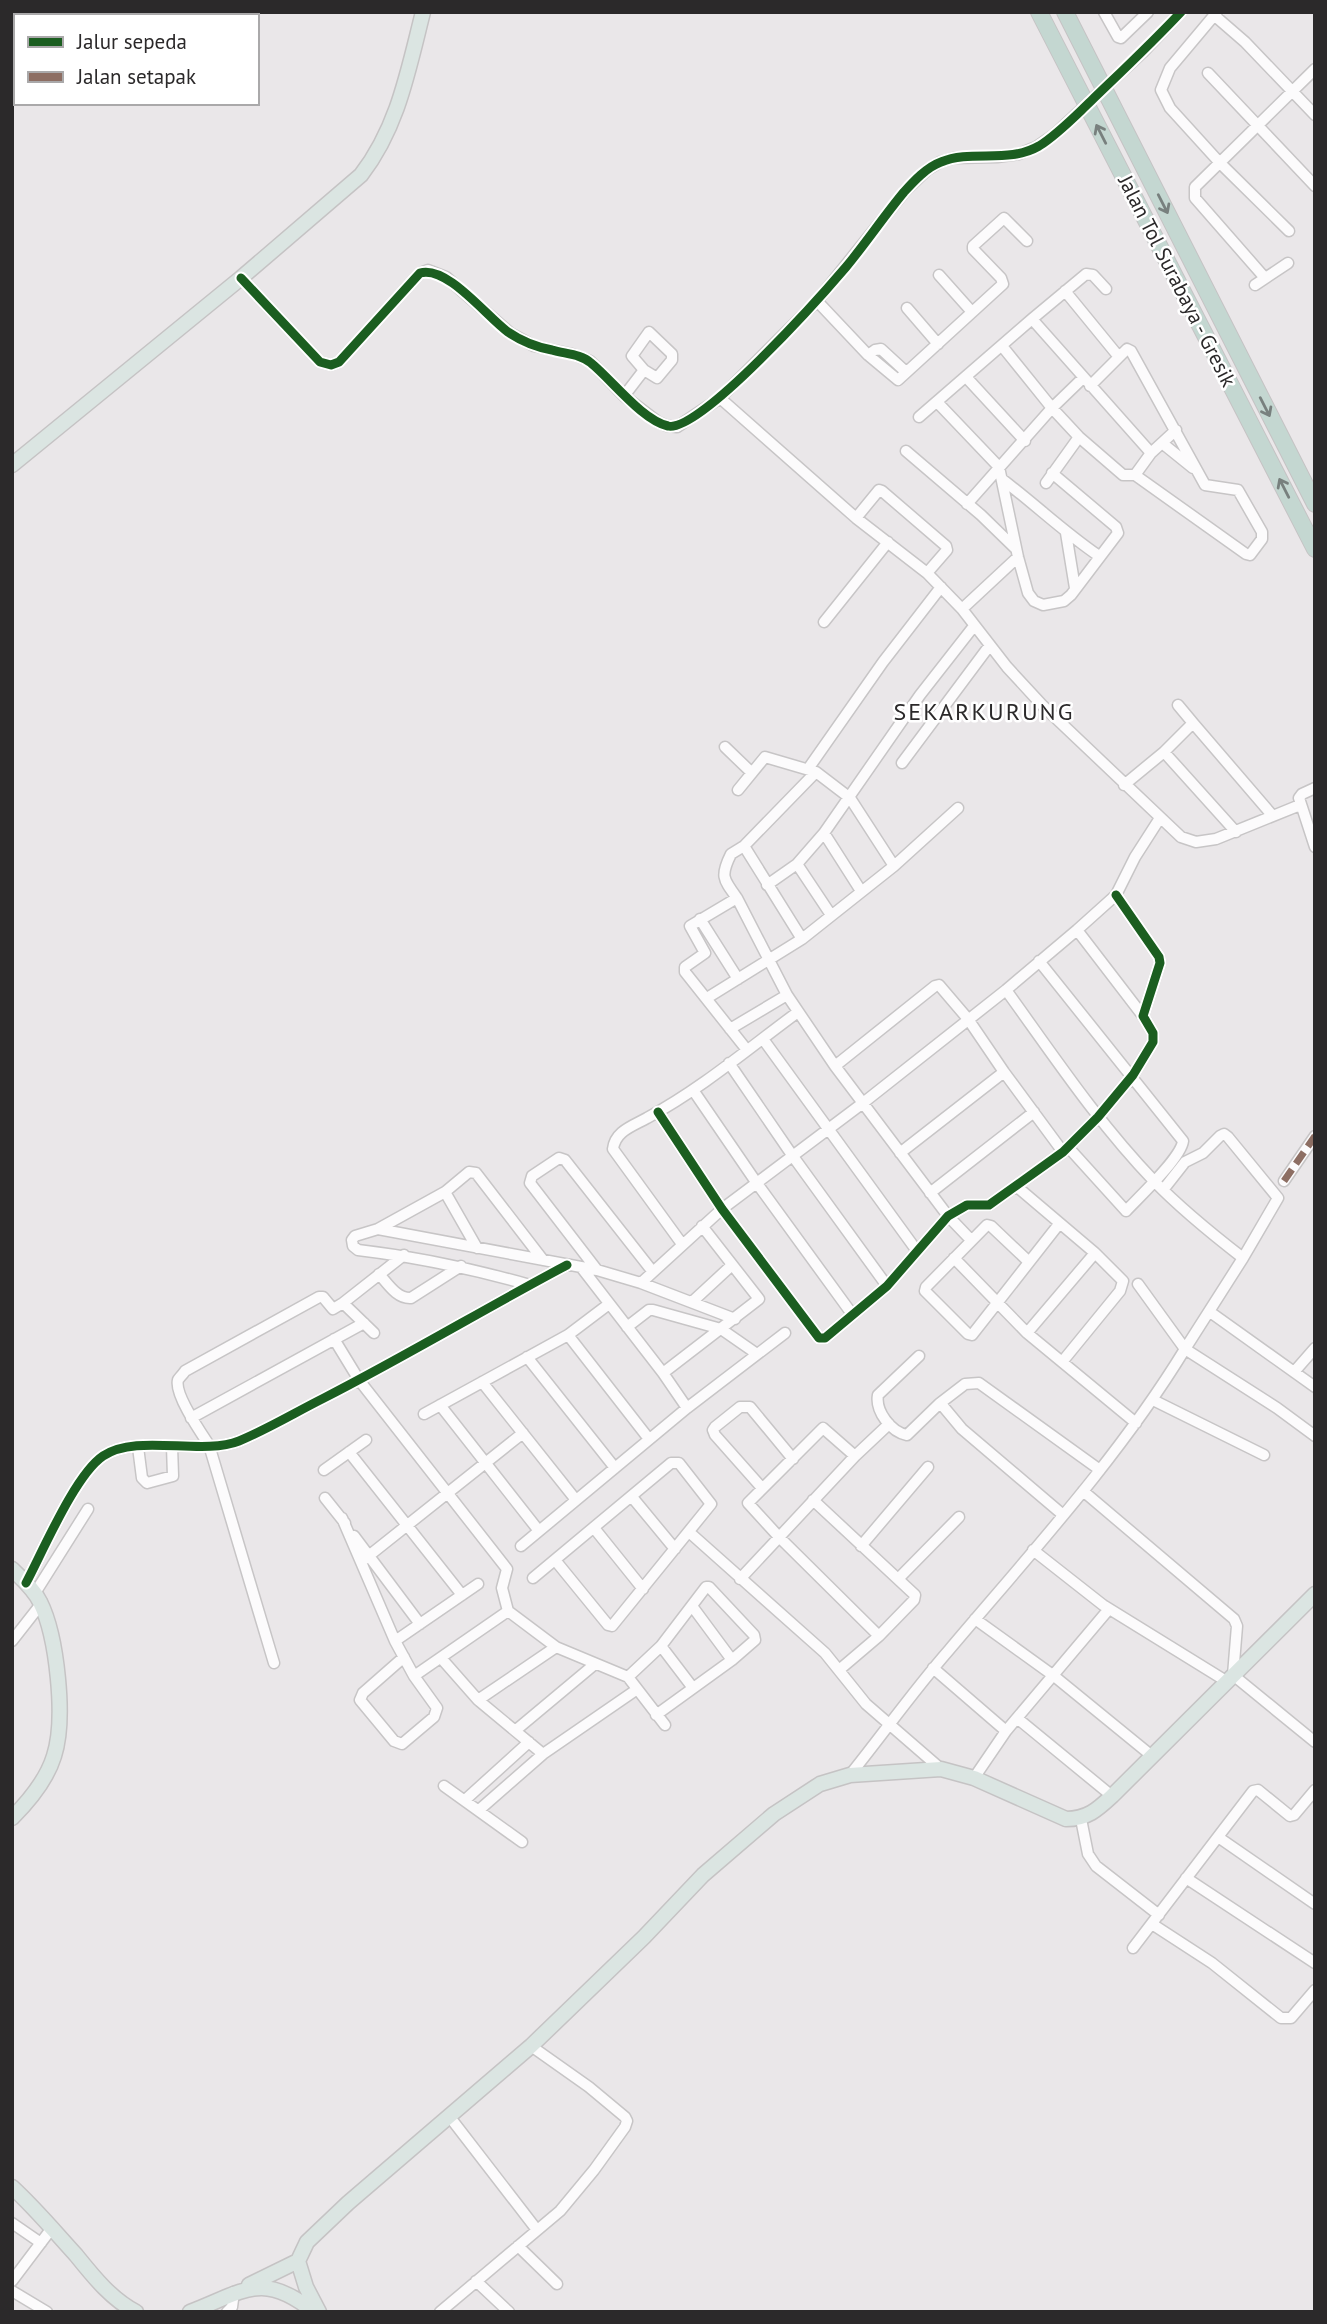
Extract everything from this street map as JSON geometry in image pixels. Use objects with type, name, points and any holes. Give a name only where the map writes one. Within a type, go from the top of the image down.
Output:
[{"type":"highway","name":"Jalan Tol Surabaya - Gresik","points":[[1039,12],[1315,549]]},
{"type":"highway","name":"Jalan Tol Surabaya - Gresik","points":[[1065,12],[1315,505]]},
{"type":"main road","points":[[12,465],[241,278],[361,175],[389,132],[423,12]]},
{"type":"main road","points":[[12,1569],[34,1593],[51,1637],[60,1709],[59,1737],[54,1758],[40,1784],[14,1812]]},
{"type":"main road","points":[[316,2312],[298,2261],[306,2242],[531,2046],[644,1937],[703,1875],[795,1799],[820,1784],[850,1775],[940,1769],[974,1778],[1066,1819],[1081,1819],[1096,1811],[1112,1796],[1312,1600]]},
{"type":"main road","points":[[12,2187],[100,2283],[135,2312]]},
{"type":"main road","points":[[190,2312],[298,2261]]},
{"type":"main road","points":[[234,2292],[257,2287],[280,2291],[316,2312]]},
{"type":"street","points":[[1104,12],[1121,38],[1148,12]]},
{"type":"street","points":[[241,278],[320,362],[331,365],[352,349],[420,273],[428,270],[446,277],[509,333],[534,346],[572,354],[590,361],[624,396],[658,422],[677,427],[720,398],[817,301],[906,190],[927,170],[954,158],[997,157],[1019,154],[1036,147],[1055,134],[1144,51],[1181,12]]},
{"type":"street","points":[[1289,231],[1220,163],[1170,108],[1161,90],[1170,68],[1216,14],[1315,115]]},
{"type":"street","points":[[1265,278],[1195,198],[1195,187],[1315,69]]},
{"type":"street","points":[[1208,73],[1315,186]]},
{"type":"street","points":[[817,301],[868,355],[881,349],[906,372],[1003,284],[973,246],[1004,218],[1027,241]]},
{"type":"street","points":[[1255,285],[1288,263]]},
{"type":"street","points":[[919,417],[1031,318],[1089,274],[1106,289]]},
{"type":"street","points":[[939,275],[972,312]]},
{"type":"street","points":[[1065,291],[1119,357]]},
{"type":"street","points":[[907,308],[938,344]]},
{"type":"street","points":[[1031,318],[1151,453]]},
{"type":"street","points":[[967,504],[1052,408],[1127,349],[1131,351],[1207,486],[1238,490],[1262,536],[1250,555],[1246,554],[1135,475],[1118,472],[1052,408],[1002,346]]},
{"type":"street","points":[[624,396],[644,370]]},
{"type":"street","points":[[966,377],[1025,441]]},
{"type":"street","points":[[720,398],[856,518],[927,573],[962,609],[1042,705],[1181,837],[1196,842],[1216,839],[1300,805]]},
{"type":"street","points":[[937,402],[999,467],[1028,593],[1034,601],[1043,605],[1064,601],[1071,595],[1118,533],[1117,529],[1049,478],[1079,436]]},
{"type":"street","points":[[1135,475],[1151,453],[1176,430]]},
{"type":"street","points":[[1162,443],[1196,470]]},
{"type":"street","points":[[906,451],[967,504],[1017,554]]},
{"type":"street","points":[[1003,480],[1066,533],[1099,556]]},
{"type":"street","points":[[856,518],[879,490],[882,491],[946,546],[945,554],[927,573]]},
{"type":"street","points":[[1008,509],[1032,503]]},
{"type":"street","points":[[1066,533],[1075,588]]},
{"type":"street","points":[[824,622],[888,542]]},
{"type":"street","points":[[962,609],[1017,554]]},
{"type":"street","points":[[941,587],[883,662],[812,771],[744,846],[731,854],[723,872],[725,881],[737,898],[787,995],[835,1066],[930,1193],[971,1240]]},
{"type":"street","points":[[767,885],[797,864],[824,833],[920,695],[974,626]]},
{"type":"street","points":[[902,764],[990,645]]},
{"type":"street","points":[[1178,705],[1272,815]]},
{"type":"street","points":[[1124,785],[1164,752],[1193,723]]},
{"type":"street","points":[[725,747],[752,773]]},
{"type":"street","points":[[1164,752],[1236,832]]},
{"type":"street","points":[[738,790],[765,757],[812,771],[850,798],[894,866]]},
{"type":"street","points":[[1314,844],[1300,805],[1300,796],[1315,788]]},
{"type":"street","points":[[707,998],[802,939],[894,866],[958,808]]},
{"type":"street","points":[[641,1283],[722,1209],[863,1103],[1077,930],[1116,895],[1135,857],[1160,818]]},
{"type":"street","points":[[824,833],[861,891]]},
{"type":"street","points":[[744,846],[802,939]]},
{"type":"street","points":[[797,864],[831,915]]},
{"type":"street","points":[[1116,895],[1159,957],[1160,962],[1143,1016]]},
{"type":"street","points":[[737,898],[692,924],[690,930],[705,953],[685,967],[685,972],[747,1050]]},
{"type":"street","points":[[700,919],[738,979]]},
{"type":"street","points":[[658,1112],[722,1209],[819,1338],[825,1338],[887,1286],[948,1216],[967,1205],[989,1205],[1065,1149],[1098,1118],[1133,1075],[1153,1042],[1153,1032],[1077,930]]},
{"type":"street","points":[[835,1066],[935,986],[942,988],[968,1019],[1034,1112],[1065,1149],[1126,1211],[1182,1148],[1183,1140],[1040,961]]},
{"type":"street","points":[[1006,990],[1098,1118],[1163,1190],[1243,1258]]},
{"type":"street","points":[[730,1029],[787,995]]},
{"type":"street","points":[[682,1244],[612,1149],[616,1138],[624,1130],[693,1090],[799,1012]]},
{"type":"street","points":[[763,1039],[917,1251]]},
{"type":"street","points":[[729,1063],[887,1286]]},
{"type":"street","points":[[900,1153],[1004,1072]]},
{"type":"street","points":[[693,1090],[852,1314]]},
{"type":"street","points":[[930,1193],[1034,1112]]},
{"type":"street","points":[[850,1775],[933,1668],[1100,1470],[1136,1423],[1210,1312],[1278,1198],[1224,1134],[1203,1153],[1185,1162],[1163,1190]]},
{"type":"street","points":[[1284,1181],[1315,1136]]},
{"type":"street","points":[[597,1270],[530,1182],[532,1177],[559,1158],[565,1160],[653,1272]]},
{"type":"street","points":[[530,1284],[461,1266],[404,1255],[358,1250],[353,1246],[352,1240],[355,1236],[378,1229],[445,1192],[469,1172],[476,1173],[543,1260]]},
{"type":"street","points":[[1016,1186],[1095,1253],[1123,1281],[1122,1287],[1062,1362]]},
{"type":"street","points":[[445,1192],[477,1248]]},
{"type":"street","points":[[1029,1262],[989,1225],[984,1226],[926,1287],[927,1294],[970,1335],[974,1334],[1059,1224]]},
{"type":"street","points":[[663,1373],[759,1299],[702,1226]]},
{"type":"street","points":[[378,1229],[597,1270],[641,1283],[735,1319]]},
{"type":"street","points":[[1027,1333],[1095,1253]]},
{"type":"street","points":[[274,1663],[209,1445],[191,1418],[178,1387],[178,1379],[185,1371],[319,1297],[323,1297],[333,1308],[343,1303],[404,1255]]},
{"type":"street","points":[[954,1258],[1027,1333],[1136,1423]]},
{"type":"street","points":[[14,1634],[83,1475],[104,1455],[117,1449],[138,1447],[236,1443],[359,1380],[567,1265]]},
{"type":"street","points":[[692,1302],[732,1265]]},
{"type":"street","points":[[379,1274],[398,1295],[411,1298],[461,1266]]},
{"type":"street","points":[[581,1267],[687,1408]]},
{"type":"street","points":[[1138,1284],[1185,1349],[1277,1408],[1315,1436]]},
{"type":"street","points":[[343,1303],[374,1333]]},
{"type":"street","points":[[424,1414],[568,1335],[609,1304]]},
{"type":"street","points":[[627,1327],[652,1309],[721,1329],[757,1354]]},
{"type":"street","points":[[1210,1312],[1315,1387]]},
{"type":"street","points":[[191,1418],[364,1323]]},
{"type":"street","points":[[521,1546],[687,1408],[786,1333]]},
{"type":"street","points":[[568,1335],[649,1439]]},
{"type":"street","points":[[334,1339],[359,1380],[507,1569],[502,1588],[508,1611],[556,1647],[628,1677],[665,1725]]},
{"type":"street","points":[[1294,1371],[1315,1348]]},
{"type":"street","points":[[919,1356],[878,1395],[877,1403],[897,1432],[907,1434],[965,1384],[979,1382],[1100,1470]]},
{"type":"street","points":[[527,1357],[615,1468]]},
{"type":"street","points":[[482,1382],[576,1500]]},
{"type":"street","points":[[1153,1400],[1264,1455]]},
{"type":"street","points":[[939,1404],[962,1429],[1062,1514]]},
{"type":"street","points":[[440,1405],[539,1531]]},
{"type":"street","points":[[762,1488],[715,1435],[715,1427],[740,1407],[750,1407],[793,1459]]},
{"type":"street","points":[[740,1578],[855,1456],[889,1424]]},
{"type":"street","points":[[855,1456],[823,1429],[750,1499],[749,1506],[879,1636]]},
{"type":"street","points":[[365,1558],[523,1433]]},
{"type":"street","points":[[324,1470],[366,1440]]},
{"type":"street","points":[[138,1447],[142,1478],[147,1483],[173,1476],[172,1446]]},
{"type":"street","points":[[349,1452],[462,1595]]},
{"type":"street","points":[[533,1578],[671,1463],[679,1463],[711,1504],[611,1626],[555,1560]]},
{"type":"street","points":[[861,1546],[928,1467]]},
{"type":"street","points":[[1083,1490],[1234,1619],[1237,1626],[1230,1678]]},
{"type":"street","points":[[632,1497],[674,1549]]},
{"type":"street","points":[[325,1498],[342,1518],[365,1558],[396,1641],[414,1676],[437,1707],[434,1717],[407,1741],[398,1743],[360,1700],[363,1693],[404,1657]]},
{"type":"street","points":[[813,1500],[915,1595],[914,1600],[879,1636],[839,1670]]},
{"type":"street","points":[[34,1593],[88,1509]]},
{"type":"street","points":[[898,1579],[959,1517]]},
{"type":"street","points":[[594,1528],[643,1589]]},
{"type":"street","points":[[689,1532],[795,1625],[839,1670],[866,1704],[940,1769]]},
{"type":"street","points":[[1033,1550],[1109,1609],[1230,1678],[1315,1742]]},
{"type":"street","points":[[365,1558],[420,1624]]},
{"type":"street","points":[[396,1641],[478,1584]]},
{"type":"street","points":[[628,1677],[661,1646],[705,1587],[709,1587],[754,1635],[755,1640],[732,1660],[656,1715]]},
{"type":"street","points":[[692,1606],[732,1660]]},
{"type":"street","points":[[974,1778],[1006,1731],[1109,1609]]},
{"type":"street","points":[[414,1676],[508,1611]]},
{"type":"street","points":[[975,1619],[1054,1676],[1152,1756]]},
{"type":"street","points":[[661,1646],[693,1688]]},
{"type":"street","points":[[478,1700],[556,1647]]},
{"type":"street","points":[[441,1658],[478,1700],[543,1754]]},
{"type":"street","points":[[516,1730],[595,1664]]},
{"type":"street","points":[[933,1668],[1006,1731]]},
{"type":"street","points":[[479,1810],[543,1754],[636,1690]]},
{"type":"street","points":[[1017,1718],[1112,1796]]},
{"type":"street","points":[[465,1800],[529,1742]]},
{"type":"street","points":[[443,1786],[522,1842]]},
{"type":"street","points":[[1133,1948],[1255,1789],[1290,1816],[1294,1815],[1315,1790]]},
{"type":"street","points":[[1081,1819],[1088,1854],[1096,1866],[1159,1915]]},
{"type":"street","points":[[1217,1837],[1315,1904]]},
{"type":"street","points":[[1186,1878],[1315,1963]]},
{"type":"street","points":[[1152,1924],[1212,1963],[1281,2018],[1291,2018],[1315,1990]]},
{"type":"street","points":[[440,2312],[560,2211],[625,2127],[625,2117],[589,2087],[531,2046]]},
{"type":"street","points":[[449,2116],[537,2230]]},
{"type":"street","points":[[12,2223],[41,2243]]},
{"type":"street","points":[[12,2281],[52,2228]]},
{"type":"street","points":[[518,2246],[557,2284]]},
{"type":"street","points":[[476,2281],[509,2312]]},
{"type":"street","points":[[12,2291],[47,2312]]},
{"type":"street","points":[[228,2312],[232,2307],[234,2292]]},
{"type":"marked path","points":[[1284,1181],[1315,1136]]},
{"type":"cycle path","points":[[241,278],[320,362],[331,365],[339,362],[420,273],[431,273],[454,284],[499,325],[518,338],[587,360],[638,408],[658,422],[668,426],[684,423],[732,386],[788,331],[846,267],[916,179],[936,164],[953,158],[1003,156],[1039,146],[1072,119],[1181,12]]},
{"type":"cycle path","points":[[658,1112],[722,1209],[819,1338],[825,1338],[887,1286],[948,1216],[967,1205],[989,1205],[1063,1152],[1098,1117],[1133,1075],[1153,1042],[1153,1033],[1143,1016],[1160,963],[1159,957],[1116,895]]},
{"type":"cycle path","points":[[26,1583],[71,1496],[92,1466],[103,1456],[117,1449],[133,1446],[206,1446],[239,1441],[355,1382],[567,1265]]},
{"type":"district","name":"SEKARKURUNG","points":[[984,712]]}]
